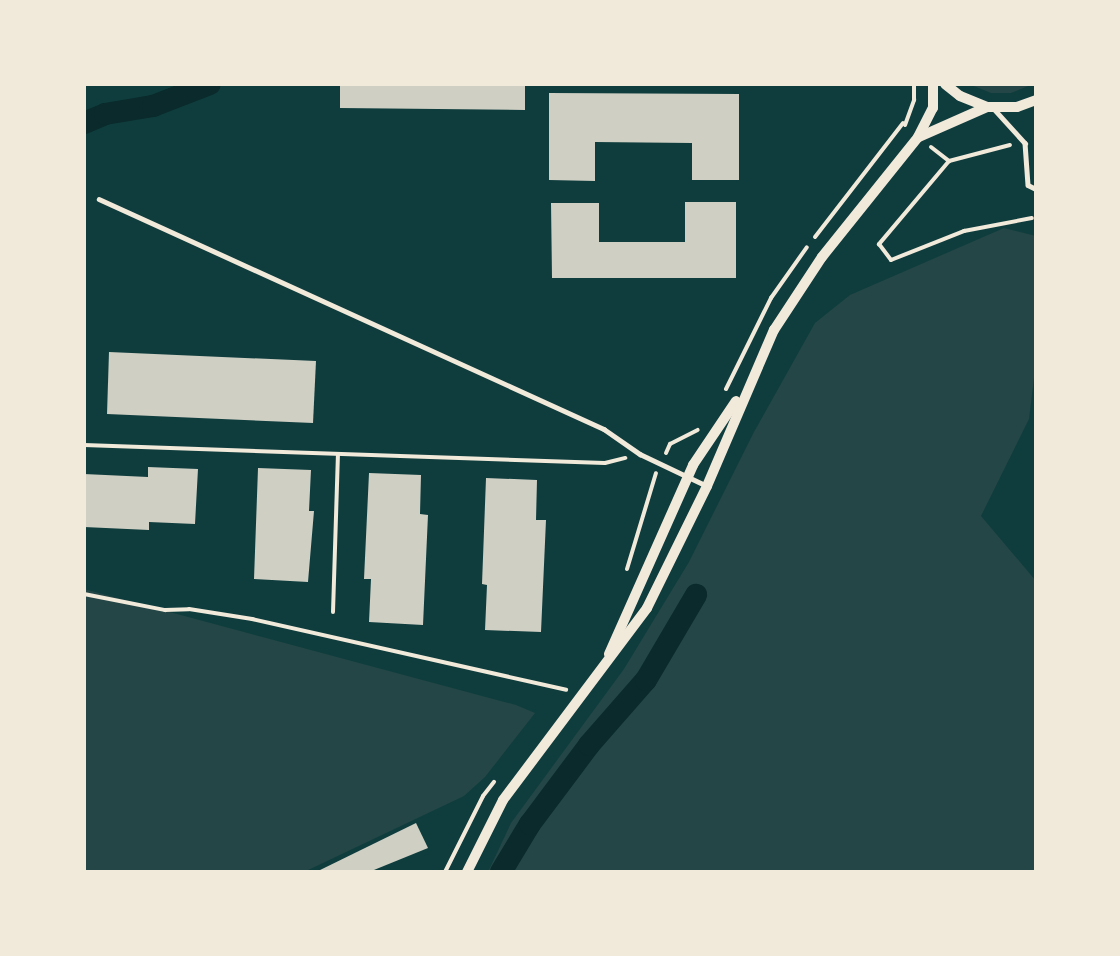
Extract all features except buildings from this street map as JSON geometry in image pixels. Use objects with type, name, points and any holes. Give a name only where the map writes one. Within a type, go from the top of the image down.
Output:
[{"type":"street","points":[[598,675],[638,595],[687,478],[751,377],[797,292],[918,137],[933,108],[933,84]]},
{"type":"street","points":[[945,84],[960,96],[990,108]]},
{"type":"street","points":[[918,137],[990,108],[1036,101]]},
{"type":"street","points":[[466,872],[503,800],[647,608],[707,486],[751,377]]},
{"type":"lane","points":[[990,108],[1008,120],[1024,143],[1028,185],[1036,189]]},
{"type":"lane","points":[[99,199],[604,429],[640,454],[707,486]]},
{"type":"path","points":[[949,161],[879,244],[891,260],[964,231],[1032,218]]},
{"type":"path","points":[[84,445],[604,464],[640,454]]},
{"type":"path","points":[[333,612],[338,454]]},
{"type":"path","points":[[84,594],[165,610],[189,609],[252,619],[567,690]]},
{"type":"shaded area","points":[[969,84],[1033,84],[1011,93],[991,93]]},
{"type":"shaded area","points":[[1004,228],[1036,236],[1036,361],[1029,419],[981,516],[1036,581],[1036,872],[488,872],[511,823],[624,669],[689,562],[754,432],[815,323],[850,295]]},
{"type":"shaded area","points":[[84,589],[516,705],[535,713],[485,777],[464,796],[304,872],[84,872]]},
{"type":"waterway","points":[[84,123],[105,114],[153,106],[210,84]]},
{"type":"waterway","points":[[501,872],[530,824],[589,745],[646,680],[696,595]]}]
